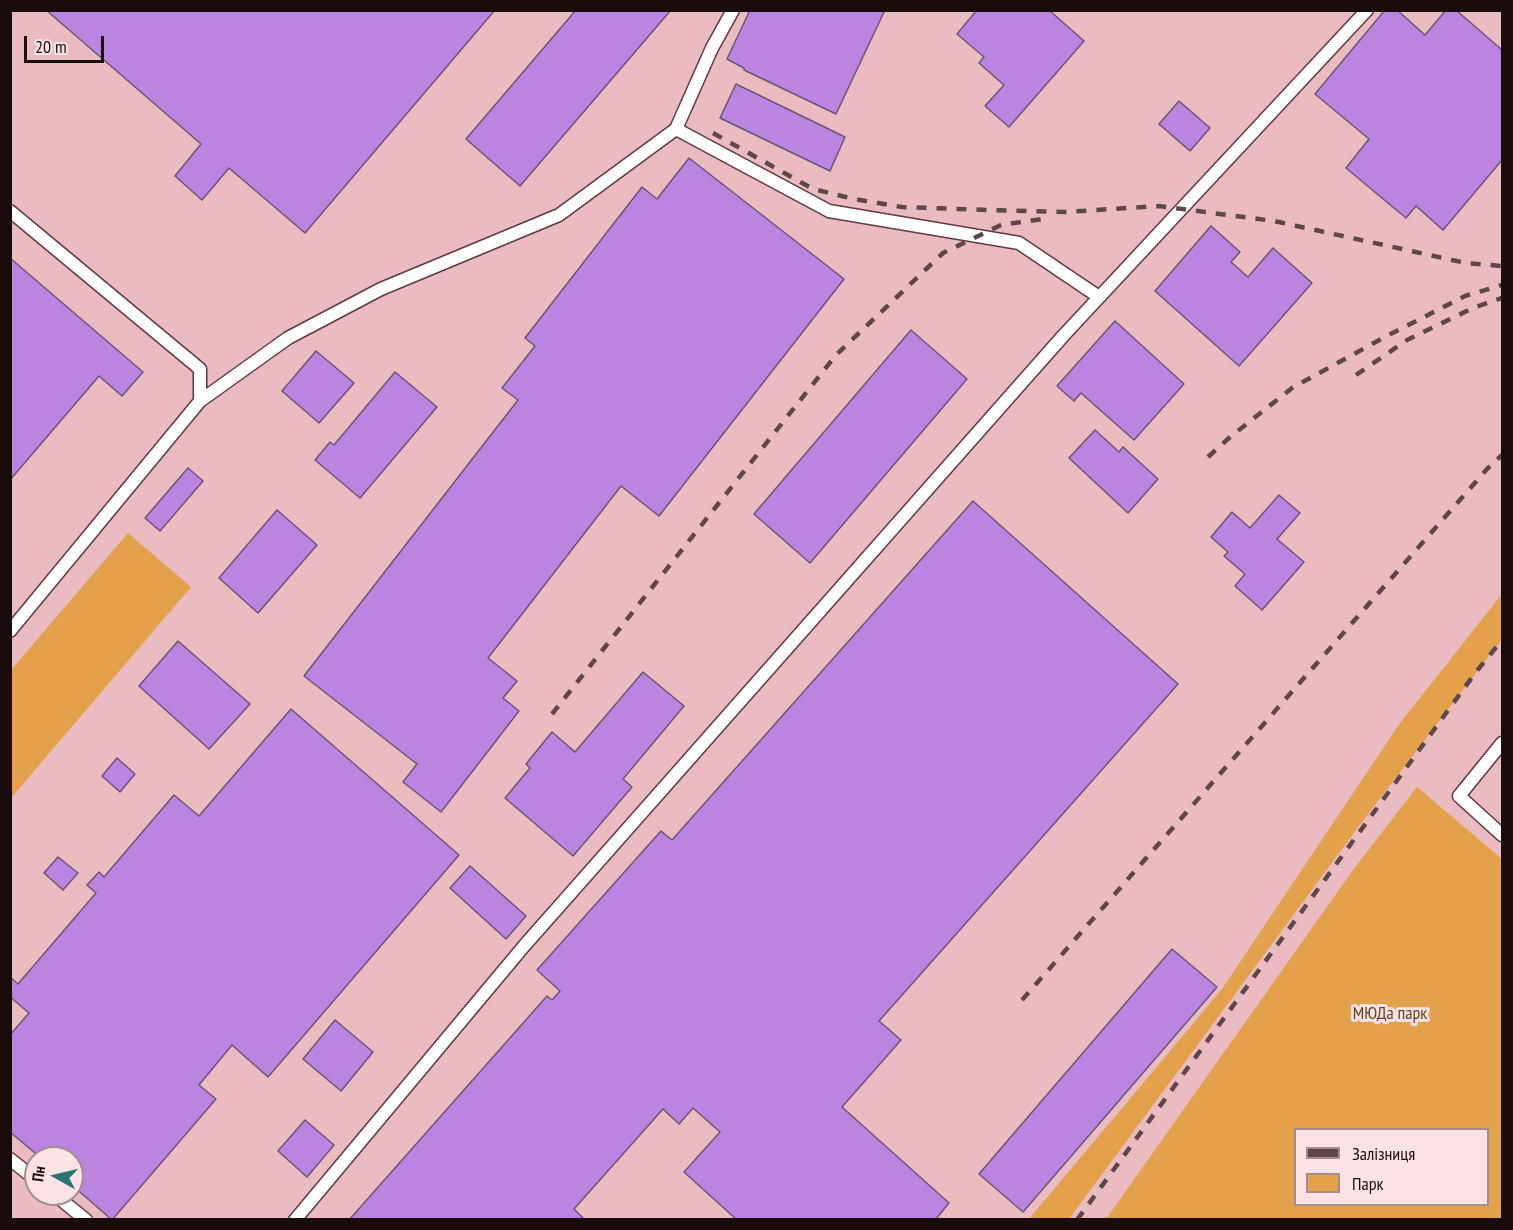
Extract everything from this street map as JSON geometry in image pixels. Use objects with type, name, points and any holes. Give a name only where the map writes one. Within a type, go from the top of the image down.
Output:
[{"type":"lane","points":[[10,631],[200,401],[288,338],[381,289],[559,215],[676,129],[712,48],[733,10]]},
{"type":"lane","points":[[295,1220],[524,946],[1047,354],[1366,10]]},
{"type":"lane","points":[[676,129],[829,211],[1019,243],[1099,297]]},
{"type":"lane","points":[[10,211],[200,369],[200,401]]},
{"type":"lane","points":[[1503,743],[1458,796],[1503,835]]},
{"type":"lane","points":[[10,1159],[24,1170]]},
{"type":"lane","points":[[69,1206],[86,1220]]},
{"type":"green space","points":[[128,533],[191,587],[11,798],[11,670]]},
{"type":"green space","points":[[1502,594],[1502,639],[1365,818],[1069,1219],[1029,1219],[1222,989],[1400,723]]},
{"type":"green space","name":"МЮДа парк","points":[[1417,787],[1502,859],[1502,1219],[1106,1219],[1353,870]]},
{"type":"building","points":[[46,10],[495,10],[305,233],[229,168],[202,200],[175,176],[201,144]]},
{"type":"building","points":[[576,10],[671,10],[520,186],[466,139]]},
{"type":"building","points":[[750,10],[885,10],[836,114],[744,70],[727,59]]},
{"type":"building","points":[[977,10],[1049,10],[1084,41],[1009,127],[985,106],[1004,85],[979,63],[984,57],[957,34]]},
{"type":"building","points":[[1385,10],[1397,10],[1425,35],[1446,10],[1456,10],[1502,50],[1502,160],[1443,230],[1416,206],[1406,218],[1346,168],[1369,139],[1315,94]]},
{"type":"building","points":[[736,84],[845,137],[830,171],[720,118]]},
{"type":"building","points":[[1179,101],[1210,128],[1190,151],[1159,124]]},
{"type":"building","points":[[689,158],[844,279],[659,516],[621,486],[488,658],[517,681],[503,698],[519,711],[441,812],[403,782],[417,764],[304,676],[518,400],[502,388],[535,346],[525,338],[642,187],[657,199]]},
{"type":"building","points":[[1211,226],[1240,252],[1231,262],[1248,277],[1273,248],[1312,283],[1239,366],[1155,291]]},
{"type":"building","points":[[10,258],[143,372],[122,396],[99,376],[10,480]]},
{"type":"building","points":[[1115,321],[1184,384],[1134,440],[1081,393],[1074,401],[1057,386]]},
{"type":"building","points":[[911,330],[967,379],[810,563],[754,514]]},
{"type":"building","points":[[316,351],[354,383],[319,423],[282,391]]},
{"type":"building","points":[[395,372],[437,407],[360,498],[315,460],[330,442],[334,445]]},
{"type":"building","points":[[1095,430],[1119,452],[1123,447],[1158,479],[1128,513],[1069,458]]},
{"type":"building","points":[[188,468],[203,481],[160,531],[145,518]]},
{"type":"building","points":[[1279,495],[1300,513],[1277,539],[1304,562],[1262,610],[1235,586],[1245,574],[1224,556],[1228,552],[1211,537],[1232,512],[1250,528]]},
{"type":"building","points":[[973,501],[1178,684],[879,1021],[901,1040],[842,1107],[949,1203],[935,1220],[737,1220],[684,1172],[720,1132],[693,1108],[679,1124],[663,1109],[574,1209],[585,1220],[349,1220],[547,996],[552,1000],[560,991],[537,970],[661,831],[672,840]]},
{"type":"building","points":[[277,510],[317,545],[258,613],[219,578]]},
{"type":"building","points":[[178,641],[250,704],[209,749],[139,686]]},
{"type":"building","points":[[643,672],[684,706],[623,779],[632,787],[573,856],[505,798],[530,768],[526,764],[552,732],[575,752]]},
{"type":"building","points":[[291,709],[459,855],[268,1077],[232,1045],[199,1085],[216,1099],[112,1220],[84,1196],[84,1146],[27,1146],[10,1132],[10,1035],[29,1013],[10,997],[10,977],[18,984],[96,893],[87,885],[99,872],[104,877],[174,795],[199,816]]},
{"type":"building","points":[[117,758],[135,774],[120,792],[102,776]]},
{"type":"building","points":[[58,857],[78,873],[63,890],[44,873]]},
{"type":"building","points":[[470,866],[526,916],[506,939],[450,888]]},
{"type":"building","points":[[1172,949],[1217,987],[1023,1212],[979,1174]]},
{"type":"building","points":[[335,1020],[373,1052],[341,1091],[303,1059]]},
{"type":"building","points":[[305,1120],[334,1145],[307,1177],[278,1151]]},
{"type":"railway","points":[[713,133],[813,189],[854,199],[902,207],[1065,212],[1159,206],[1274,221],[1466,263],[1502,266]]},
{"type":"railway","points":[[552,714],[836,355],[943,253],[1001,225],[1049,218]]},
{"type":"railway","points":[[1208,457],[1292,388],[1465,296],[1502,285]]},
{"type":"railway","points":[[1356,375],[1407,340],[1473,308],[1502,298]]},
{"type":"railway","points":[[1022,1000],[1487,469],[1502,455]]},
{"type":"railway","points":[[1077,1220],[1476,672],[1502,640]]}]
